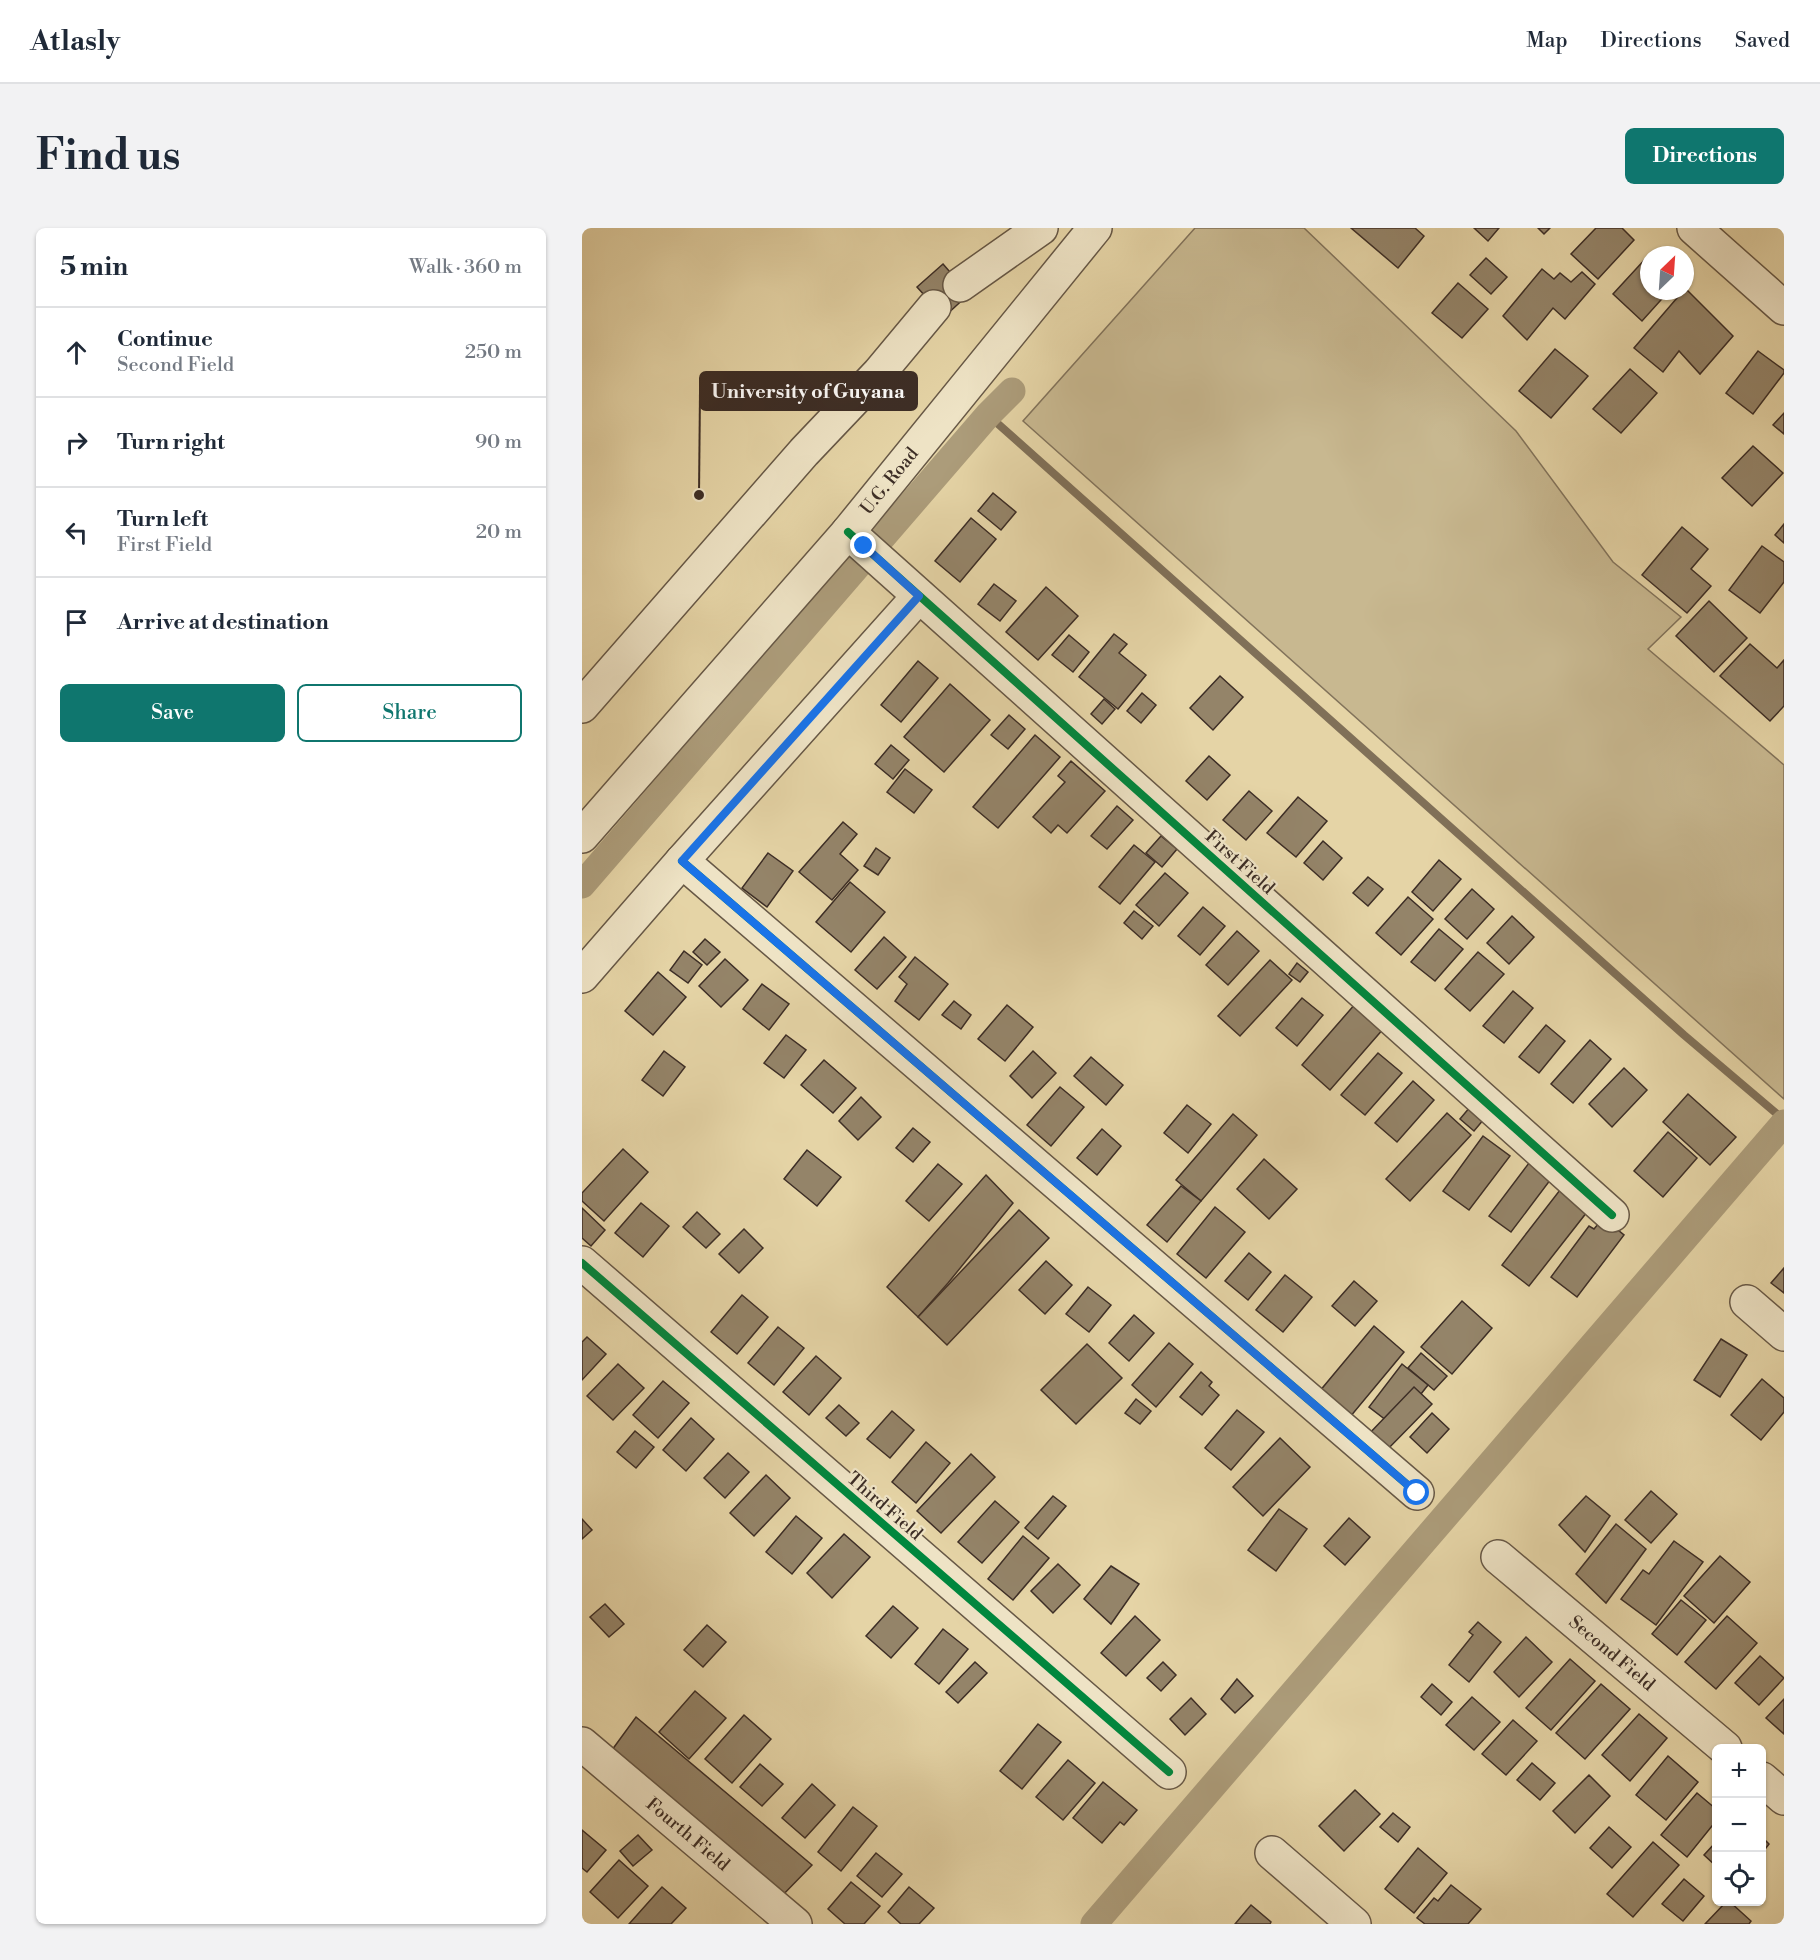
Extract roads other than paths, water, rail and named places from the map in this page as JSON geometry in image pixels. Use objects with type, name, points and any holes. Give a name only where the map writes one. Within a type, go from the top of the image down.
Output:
[{"type":"street","points":[[960,285],[1041,228]]},
{"type":"street","name":"U.G. Road","points":[[582,836],[856,539],[1095,228]]},
{"type":"street","points":[[1694,228],[1784,308]]},
{"type":"street","points":[[582,706],[804,452],[879,373],[934,307]]},
{"type":"street","name":"First Field","points":[[856,539],[1612,1215]]},
{"type":"street","points":[[582,976],[919,596]]},
{"type":"street","points":[[682,861],[1417,1493]]},
{"type":"street","name":"Third Field","points":[[582,1263],[1169,1772]]},
{"type":"street","points":[[1747,1302],[1784,1334]]},
{"type":"street","name":"Second Field","points":[[1498,1557],[1719,1744]]},
{"type":"street","name":"Fourth Field","points":[[582,1744],[795,1924]]},
{"type":"street","points":[[1766,1783],[1784,1798]]},
{"type":"street","points":[[1272,1853],[1354,1924]]},
{"type":"waterway","points":[[582,885],[988,415],[1012,391]]},
{"type":"waterway","points":[[988,415],[1684,1035],[1784,1120]]},
{"type":"waterway","points":[[1094,1924],[1784,1123]]},
{"type":"place","name":"University of Guyana","points":[[699,495]]}]
